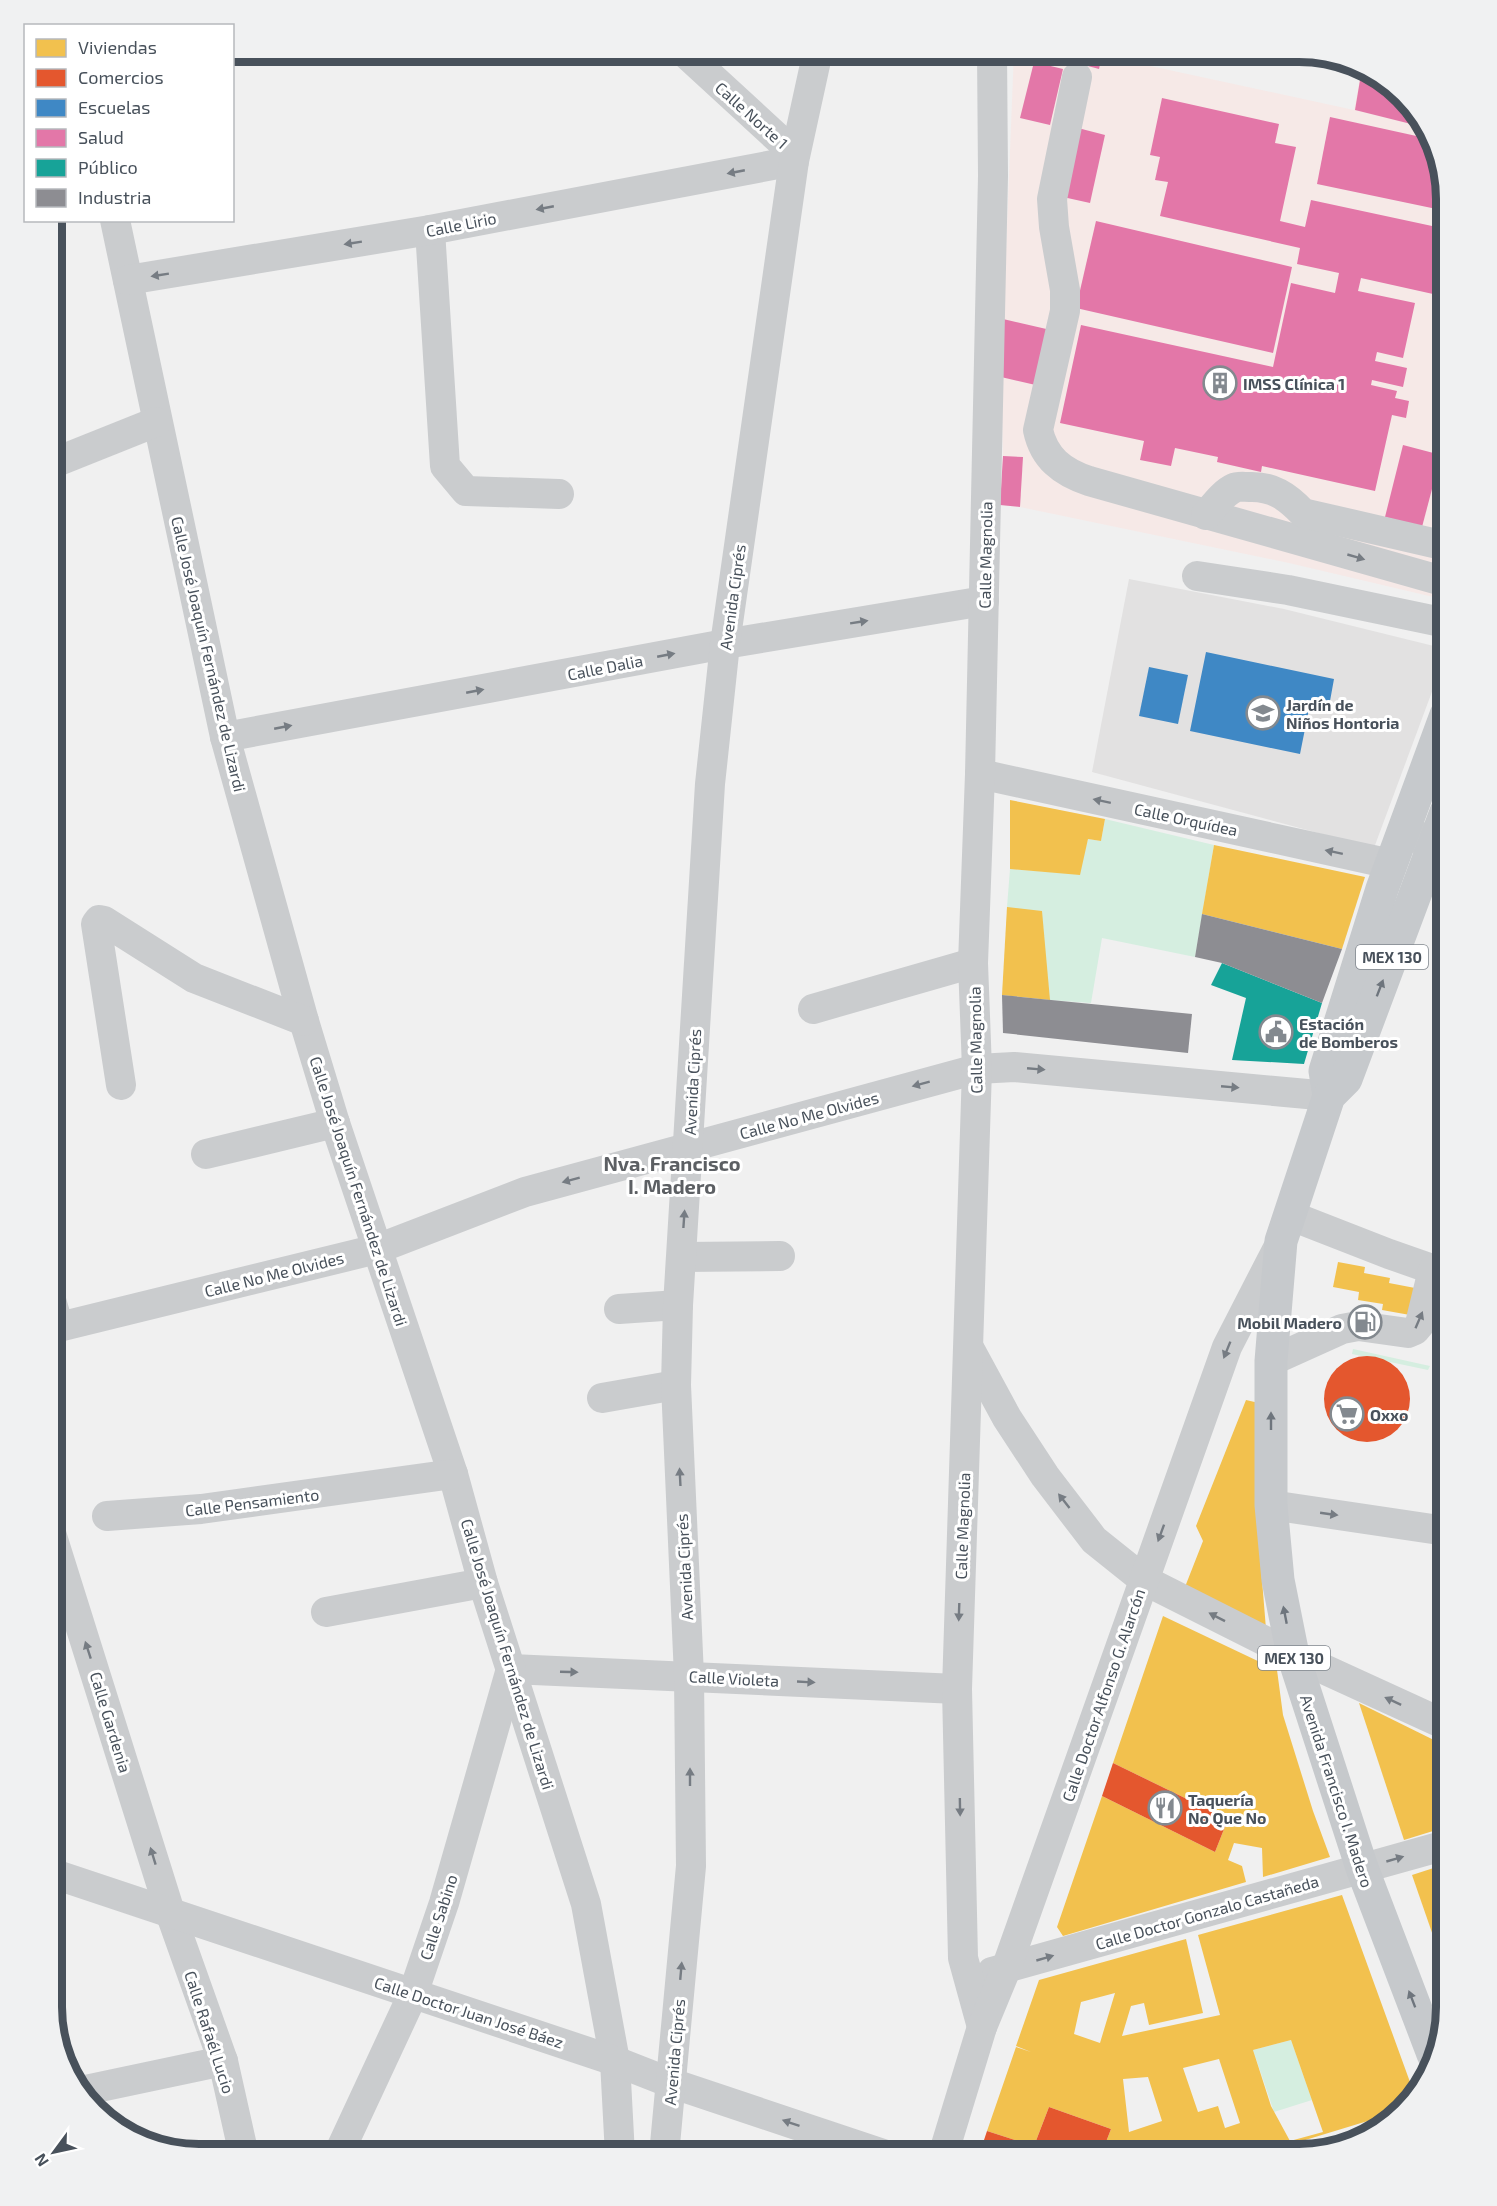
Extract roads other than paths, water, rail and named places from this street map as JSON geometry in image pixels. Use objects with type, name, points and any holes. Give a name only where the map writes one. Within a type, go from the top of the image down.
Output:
[{"type":"main road","name":"Avenida Francisco I. Madero","points":[[1329,1096],[1325,1071],[1386,877],[1436,743]]},
{"type":"main road","name":"Avenida Francisco I. Madero","points":[[1430,2045],[1362,1868],[1293,1655],[1278,1580],[1271,1505],[1271,1361],[1285,1228],[1329,1096],[1346,1079],[1413,900],[1436,868]]},
{"type":"main road","points":[[1386,877],[1413,900]]},
{"type":"street","name":"Calle Norte 1","points":[[695,62],[794,157]]},
{"type":"street","name":"Avenida Ciprés","points":[[665,2144],[691,1866],[689,1676],[676,1385],[678,1305],[710,784],[725,644],[794,157],[816,62]]},
{"type":"street","name":"Calle Magnolia","points":[[982,2027],[963,1958],[957,1689],[977,1069],[973,963],[984,601],[993,176],[992,62]]},
{"type":"street","points":[[1077,77],[1052,199],[1054,227],[1065,290],[1065,311],[1038,429],[1041,445],[1056,464],[1073,476],[1206,515],[1436,545]]},
{"type":"street","name":"Calle Lirio","points":[[128,280],[430,230],[794,157]]},
{"type":"street","name":"Calle José Joaquín Fernández de Lizardi","points":[[115,222],[156,422],[210,660],[225,737],[304,1021],[335,1123],[453,1474],[483,1583],[586,1904],[615,2061],[619,2144]]},
{"type":"street","points":[[430,230],[445,466],[466,491],[559,494]]},
{"type":"street","points":[[62,460],[156,422]]},
{"type":"street","points":[[1206,515],[1221,498],[1235,487],[1262,486],[1279,492],[1293,502],[1301,527]]},
{"type":"street","points":[[1301,527],[1436,578]]},
{"type":"street","points":[[1197,576],[1288,590],[1436,620]]},
{"type":"street","name":"Calle Dalia","points":[[225,737],[725,644],[984,601]]},
{"type":"street","name":"Calle Orquídea","points":[[980,774],[1386,877]]},
{"type":"street","points":[[1411,812],[1415,826],[1436,862]]},
{"type":"street","points":[[121,1085],[96,924],[99,920],[194,978],[304,1021]]},
{"type":"street","points":[[813,1009],[973,963]]},
{"type":"street","name":"Calle No Me Olvides","points":[[62,1312],[377,1249],[525,1192],[977,1069],[1014,1067],[1329,1096]]},
{"type":"street","points":[[206,1154],[335,1123]]},
{"type":"street","points":[[1285,1228],[1436,1271]]},
{"type":"street","name":"Calle Doctor Alfonso G. Alarcón","points":[[946,2144],[982,2027],[1006,1969],[1227,1347],[1285,1228]]},
{"type":"street","points":[[682,1257],[780,1256]]},
{"type":"street","points":[[1271,1361],[1342,1329],[1358,1326],[1408,1333],[1415,1330],[1420,1324],[1436,1280]]},
{"type":"street","points":[[619,1309],[678,1305]]},
{"type":"street","points":[[969,1348],[1007,1418],[1045,1476],[1094,1540],[1144,1580],[1293,1655],[1436,1720]]},
{"type":"street","points":[[602,1398],[676,1385]]},
{"type":"street","name":"Calle Pensamiento","points":[[107,1516],[201,1509],[453,1474]]},
{"type":"street","points":[[1271,1505],[1436,1530]]},
{"type":"street","name":"Calle Gardenia","points":[[62,1568],[170,1912]]},
{"type":"street","points":[[326,1611],[483,1583]]},
{"type":"street","name":"Calle Violeta","points":[[511,1669],[957,1689]]},
{"type":"street","name":"Calle Sabino","points":[[343,2144],[413,1994],[444,1903],[511,1669]]},
{"type":"street","name":"Calle Doctor Gonzalo Castañeda","points":[[968,1977],[1006,1969],[1436,1848]]},
{"type":"street","name":"Calle Doctor Juan José Báez","points":[[62,1877],[615,2061],[671,2083],[853,2144]]},
{"type":"street","name":"Calle Rafaél Lucio","points":[[170,1912],[223,2061],[242,2144]]},
{"type":"street","points":[[89,2089],[223,2061]]},
{"type":"place","name":"IMSS Clínica 1","points":[[1220,383]]},
{"type":"place","name":"Jardín de Niños Hontoria","points":[[1263,713]]},
{"type":"place","name":"Estación de Bomberos","points":[[1276,1032]]},
{"type":"place","name":"Mobil Madero","points":[[1365,1322]]},
{"type":"place","name":"Oxxo","points":[[1347,1414]]},
{"type":"place","name":"Taquería No Que No","points":[[1165,1808]]},
{"type":"district","name":"Nva. Francisco I. Madero","points":[[672,1174]]}]
